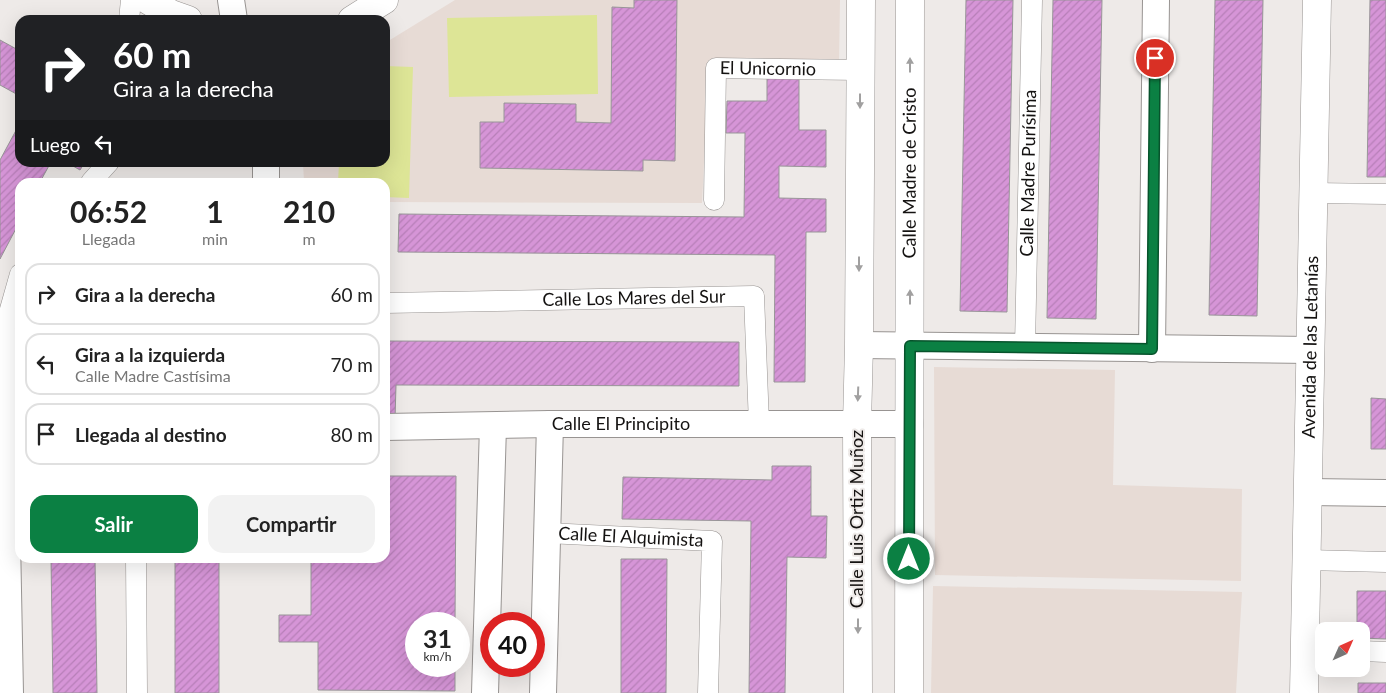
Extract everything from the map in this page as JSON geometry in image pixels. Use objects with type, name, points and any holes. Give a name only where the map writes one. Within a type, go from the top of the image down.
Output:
[{"type":"street","points":[[130,15],[131,0]]},
{"type":"street","points":[[148,0],[174,15]]},
{"type":"street","points":[[231,0],[233,15]]},
{"type":"street","points":[[360,15],[384,0]]},
{"type":"street","points":[[861,0],[859,345],[1310,350]]},
{"type":"street","name":"Calle Madre de Cristo","points":[[910,0],[910,346]]},
{"type":"street","name":"Calle Madre Purísima","points":[[1025,347],[1032,0]]},
{"type":"street","points":[[1152,349],[1156,0]]},
{"type":"street","name":"Avenida de las Letanías","points":[[1304,693],[1314,650],[1307,560],[1317,0]]},
{"type":"street","name":"El Unicornio","points":[[714,200],[716,68],[860,70]]},
{"type":"street","points":[[95,178],[105,167]]},
{"type":"street","points":[[1313,193],[1386,194]]},
{"type":"street","points":[[10,693],[2,338],[15,292]]},
{"type":"street","name":"Calle Los Mares del Sur","points":[[390,303],[754,296],[759,424]]},
{"type":"street","name":"Calle Luis Ortiz Muñoz","points":[[858,693],[857,424],[859,345]]},
{"type":"street","points":[[909,693],[910,346]]},
{"type":"street","points":[[543,693],[550,424]]},
{"type":"street","name":"Calle El Principito","points":[[390,427],[550,424],[910,424]]},
{"type":"street","points":[[485,693],[493,426]]},
{"type":"street","points":[[1308,492],[1386,493]]},
{"type":"street","name":"Calle El Alquimista","points":[[547,534],[712,541],[708,693]]},
{"type":"street","points":[[1307,560],[1386,562]]},
{"type":"street","points":[[136,563],[137,693]]},
{"type":"street","points":[[1370,651],[1386,652]]},
{"type":"shaded area","points":[[455,0],[840,0],[839,64],[709,62],[702,203],[390,202],[390,178],[304,178],[303,167],[390,167],[390,40]]},
{"type":"shaded area","points":[[934,367],[1115,370],[1113,485],[1242,489],[1241,581],[935,575]]},
{"type":"shaded area","points":[[933,586],[1242,592],[1236,693],[931,693]]},
{"type":"green space","points":[[597,15],[598,94],[449,97],[447,18]]},
{"type":"green space","points":[[390,66],[413,67],[409,198],[390,197],[390,178],[338,178],[339,167],[390,167]]},
{"type":"building","points":[[634,0],[677,0],[675,161],[643,160],[643,171],[480,168],[480,122],[504,122],[504,103],[576,104],[576,122],[611,123],[612,7],[634,8]]},
{"type":"building","points":[[966,0],[1013,0],[1007,312],[960,311]]},
{"type":"building","points":[[1053,0],[1102,0],[1096,319],[1047,318]]},
{"type":"building","points":[[1215,0],[1263,0],[1257,316],[1209,315]]},
{"type":"building","points":[[1370,0],[1386,0],[1386,177],[1367,177]]},
{"type":"building","points":[[0,40],[15,48],[15,93],[0,85]]},
{"type":"building","points":[[767,78],[799,78],[799,130],[826,130],[826,167],[779,166],[779,198],[826,199],[826,232],[806,232],[805,382],[774,382],[775,255],[398,252],[399,214],[744,217],[745,133],[726,133],[727,101],[767,101]]},
{"type":"building","points":[[15,132],[15,167],[48,167],[42,178],[15,178],[15,230],[0,259],[0,160]]},
{"type":"building","points":[[390,341],[739,342],[739,386],[396,385],[395,419],[390,419]]},
{"type":"building","points":[[1371,398],[1386,399],[1386,449],[1371,449]]},
{"type":"building","points":[[772,466],[811,466],[811,516],[827,516],[826,558],[787,557],[785,693],[749,693],[751,521],[622,519],[623,477],[772,480]]},
{"type":"building","points":[[390,476],[456,476],[455,612],[405,612],[405,677],[455,677],[455,691],[318,690],[318,642],[279,642],[279,615],[311,615],[311,563],[390,563]]},
{"type":"building","points":[[621,559],[667,559],[666,693],[621,693]]},
{"type":"building","points":[[51,563],[95,563],[97,693],[53,693]]},
{"type":"building","points":[[175,563],[219,563],[219,693],[175,693]]},
{"type":"building","points":[[1357,591],[1386,591],[1386,639],[1370,638],[1370,622],[1357,622]]},
{"type":"building","points":[[1358,683],[1386,683],[1386,693],[1358,693]]},
{"type":"route","points":[[909,559],[910,346],[1152,349],[1155,58]]}]
